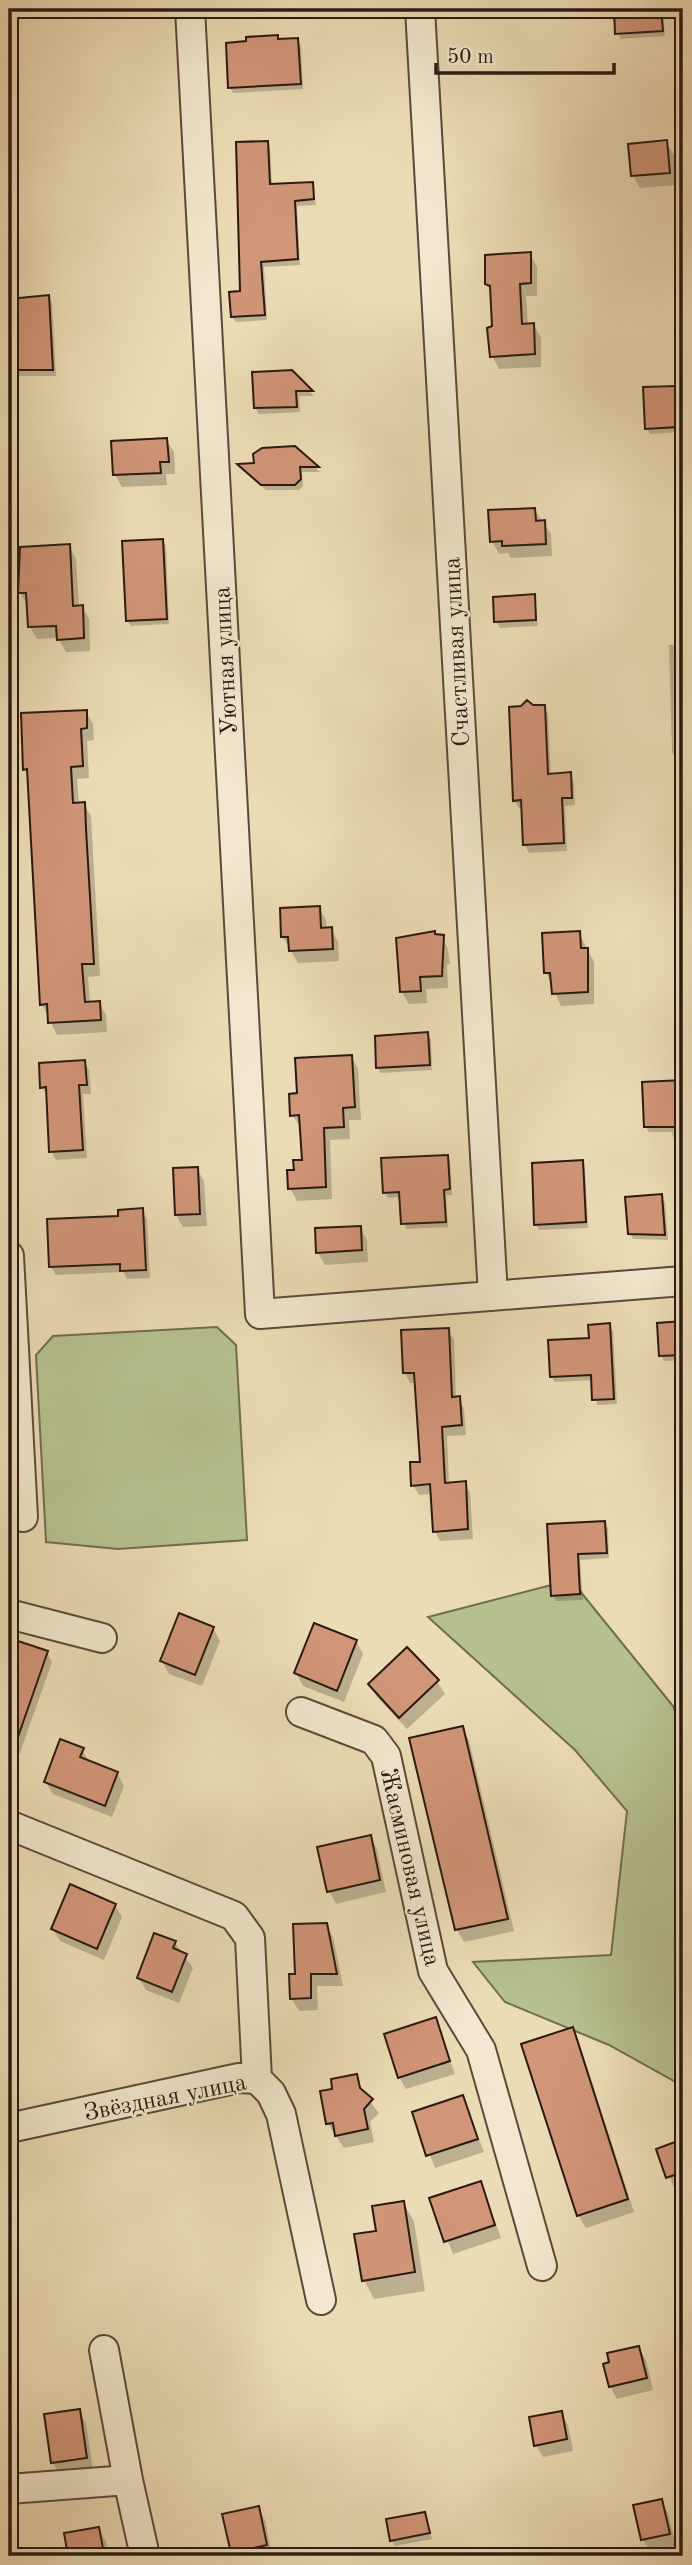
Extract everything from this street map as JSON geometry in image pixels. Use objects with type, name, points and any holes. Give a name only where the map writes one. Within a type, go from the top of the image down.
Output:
[{"type":"street","name":"Уютная улица","points":[[190,9],[260,1314],[493,1296]]},
{"type":"street","name":"Счастливая улица","points":[[420,9],[493,1296]]},
{"type":"street","points":[[9,1256],[23,1517]]},
{"type":"street","points":[[493,1296],[683,1281]]},
{"type":"street","points":[[9,1614],[102,1638]]},
{"type":"street","name":"Жасминовая улица","points":[[301,1712],[374,1740],[386,1756],[433,1971],[481,2050],[542,2266]]},
{"type":"street","points":[[9,1825],[233,1916],[250,1938],[257,2080]]},
{"type":"street","name":"Звёздная улица","points":[[9,2129],[239,2078],[257,2080],[271,2093],[281,2114],[321,2300]]},
{"type":"street","points":[[104,2350],[145,2556]]},
{"type":"street","points":[[9,2489],[128,2480]]},
{"type":"green space","points":[[217,1327],[236,1345],[247,1540],[118,1549],[46,1542],[36,1355],[53,1336]]},
{"type":"green space","points":[[571,1580],[673,1706],[683,1732],[683,2086],[609,2045],[505,2002],[473,1962],[611,1955],[627,1811],[575,1750],[428,1617]]},
{"type":"building","points":[[614,9],[661,9],[663,31],[615,34]]},
{"type":"building","points":[[278,35],[278,39],[298,38],[301,84],[228,88],[226,43],[246,41],[246,37]]},
{"type":"building","points":[[667,140],[670,173],[631,176],[628,144]]},
{"type":"building","points":[[268,141],[270,184],[313,182],[314,199],[295,201],[298,259],[261,262],[265,315],[231,317],[229,292],[240,291],[236,142]]},
{"type":"building","points":[[531,252],[531,283],[520,284],[522,324],[534,323],[535,354],[490,357],[487,328],[492,326],[490,286],[485,284],[485,255]]},
{"type":"building","points":[[49,295],[53,370],[9,370],[9,299]]},
{"type":"building","points":[[292,370],[313,391],[296,391],[297,407],[254,408],[252,372]]},
{"type":"building","points":[[676,386],[678,427],[645,429],[643,387]]},
{"type":"building","points":[[167,438],[169,462],[160,462],[161,473],[113,475],[111,441]]},
{"type":"building","points":[[295,446],[319,467],[300,467],[301,479],[295,485],[261,485],[237,464],[254,463],[253,454],[262,448]]},
{"type":"building","points":[[535,508],[536,521],[545,520],[546,544],[502,546],[502,541],[490,542],[488,510]]},
{"type":"building","points":[[163,539],[167,619],[126,621],[122,541]]},
{"type":"building","points":[[70,544],[73,606],[83,605],[84,638],[57,640],[56,626],[28,627],[26,593],[18,593],[20,547]]},
{"type":"building","points":[[535,594],[536,620],[494,622],[493,597]]},
{"type":"building","points":[[527,700],[533,705],[545,705],[548,774],[571,772],[572,798],[562,798],[564,843],[523,845],[521,800],[513,801],[509,707],[521,706]]},
{"type":"building","points":[[87,710],[87,728],[81,729],[83,766],[71,767],[73,803],[85,802],[94,964],[82,964],[85,1002],[100,1001],[101,1020],[48,1023],[47,1004],[40,1005],[27,769],[23,770],[21,713]]},
{"type":"building","points":[[320,906],[321,928],[332,927],[333,949],[289,951],[288,937],[281,937],[280,908]]},
{"type":"building","points":[[435,931],[435,934],[444,935],[442,976],[420,977],[421,991],[400,992],[396,938]]},
{"type":"building","points":[[580,931],[581,948],[588,948],[588,992],[552,994],[550,973],[544,973],[542,933]]},
{"type":"building","points":[[428,1032],[430,1065],[376,1068],[375,1036]]},
{"type":"building","points":[[352,1055],[355,1107],[343,1108],[344,1127],[324,1128],[326,1187],[288,1189],[287,1170],[294,1170],[293,1160],[302,1160],[299,1115],[290,1116],[289,1094],[297,1093],[295,1058]]},
{"type":"building","points":[[85,1060],[87,1085],[79,1085],[83,1150],[49,1152],[46,1087],[40,1088],[39,1063]]},
{"type":"building","points":[[683,1080],[683,1127],[644,1127],[642,1082]]},
{"type":"building","points":[[448,1155],[450,1189],[444,1190],[446,1222],[401,1224],[399,1192],[383,1193],[381,1158]]},
{"type":"building","points":[[583,1160],[586,1222],[534,1225],[532,1163]]},
{"type":"building","points":[[198,1167],[200,1214],[175,1215],[173,1168]]},
{"type":"building","points":[[662,1194],[665,1235],[628,1234],[625,1197]]},
{"type":"building","points":[[143,1208],[146,1270],[120,1271],[120,1264],[49,1267],[47,1219],[118,1216],[118,1210]]},
{"type":"building","points":[[361,1226],[362,1250],[316,1253],[315,1228]]},
{"type":"building","points":[[683,1321],[683,1355],[659,1356],[657,1323]]},
{"type":"building","points":[[610,1323],[614,1399],[592,1400],[591,1375],[550,1377],[548,1340],[589,1338],[588,1325]]},
{"type":"building","points":[[449,1328],[452,1397],[460,1396],[462,1425],[442,1427],[445,1483],[466,1481],[468,1529],[433,1532],[430,1484],[411,1486],[410,1462],[420,1462],[414,1373],[403,1373],[401,1330]]},
{"type":"building","points":[[605,1521],[607,1553],[578,1554],[580,1594],[551,1596],[547,1524]]},
{"type":"building","points":[[179,1613],[214,1627],[195,1675],[160,1661]]},
{"type":"building","points":[[314,1623],[357,1640],[337,1691],[294,1673]]},
{"type":"building","points":[[9,1638],[48,1651],[12,1754],[9,1753]]},
{"type":"building","points":[[407,1647],[439,1680],[399,1718],[368,1684]]},
{"type":"building","points":[[463,1726],[508,1919],[455,1930],[409,1738]]},
{"type":"building","points":[[60,1739],[84,1748],[80,1757],[118,1772],[105,1806],[44,1782]]},
{"type":"building","points":[[371,1835],[380,1880],[327,1892],[317,1847]]},
{"type":"building","points":[[70,1884],[116,1904],[97,1949],[51,1929]]},
{"type":"building","points":[[327,1923],[337,1974],[311,1974],[311,1998],[290,1999],[289,1974],[295,1974],[293,1924]]},
{"type":"building","points":[[154,1933],[176,1941],[173,1948],[187,1954],[172,1992],[137,1978]]},
{"type":"building","points":[[436,2017],[450,2061],[398,2078],[384,2034]]},
{"type":"building","points":[[573,2027],[628,2199],[577,2216],[521,2044]]},
{"type":"building","points":[[357,2074],[360,2088],[373,2099],[364,2109],[368,2129],[335,2136],[333,2123],[326,2124],[320,2091],[332,2089],[331,2079]]},
{"type":"building","points":[[463,2095],[478,2139],[426,2156],[412,2112]]},
{"type":"building","points":[[683,2139],[683,2172],[666,2178],[656,2149]]},
{"type":"building","points":[[481,2181],[495,2225],[444,2242],[429,2198]]},
{"type":"building","points":[[404,2201],[415,2272],[362,2281],[354,2234],[376,2231],[372,2206]]},
{"type":"building","points":[[639,2346],[647,2378],[609,2387],[603,2364],[609,2362],[607,2353]]},
{"type":"building","points":[[80,2409],[87,2458],[51,2463],[44,2414]]},
{"type":"building","points":[[562,2411],[567,2439],[534,2446],[529,2417]]},
{"type":"building","points":[[662,2499],[670,2534],[641,2540],[633,2505]]},
{"type":"building","points":[[259,2506],[267,2545],[231,2553],[222,2514]]},
{"type":"building","points":[[425,2512],[430,2533],[390,2541],[386,2519]]},
{"type":"building","points":[[99,2527],[104,2554],[68,2556],[64,2533]]}]
